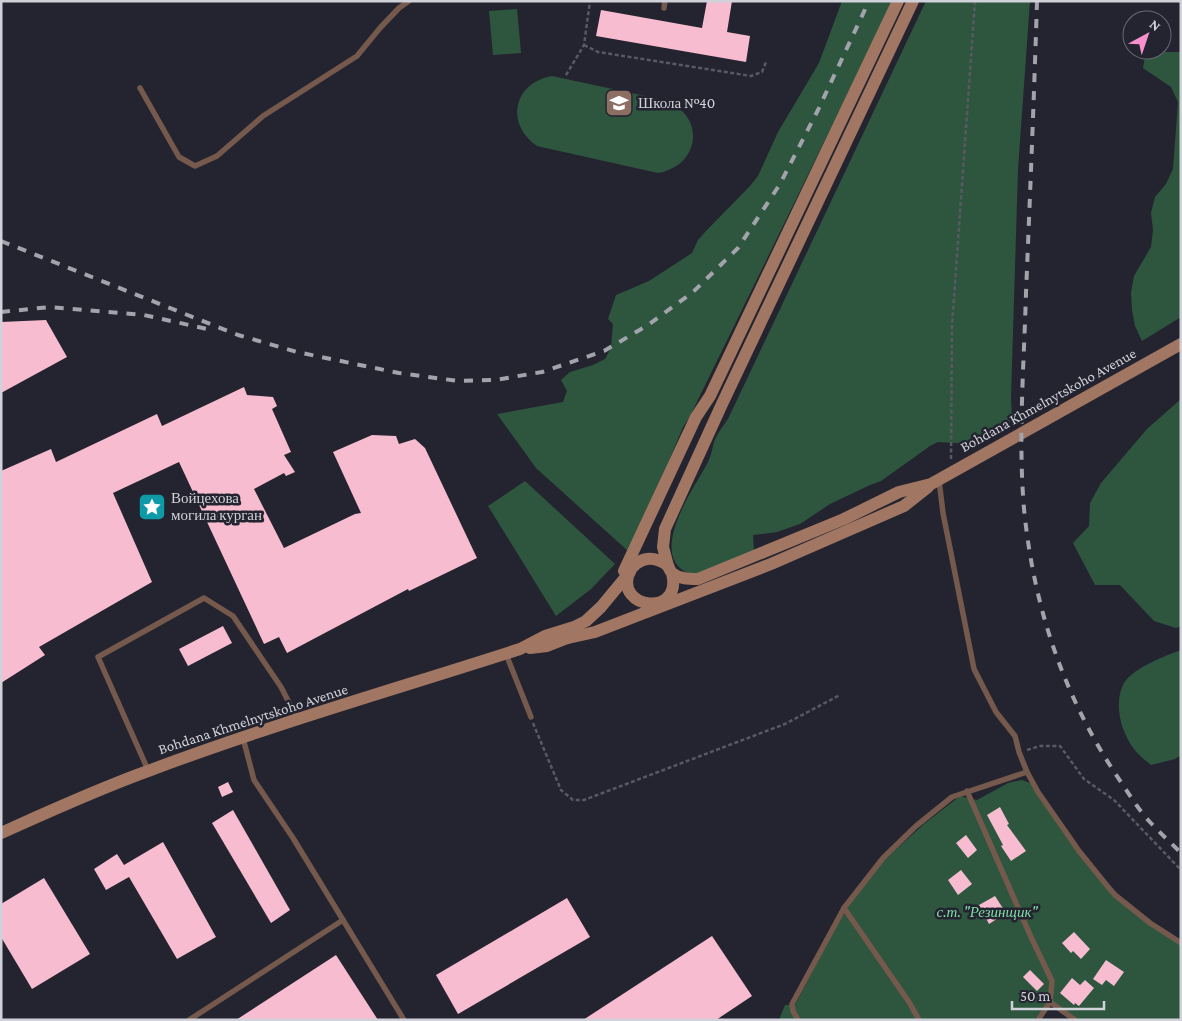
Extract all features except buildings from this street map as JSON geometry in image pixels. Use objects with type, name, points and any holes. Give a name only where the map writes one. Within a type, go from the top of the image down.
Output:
[{"type":"main road","points":[[610,596],[620,580],[696,417],[710,396],[898,1]]},
{"type":"main road","points":[[664,600],[669,595],[674,580],[663,547],[665,529],[722,404],[913,1]]},
{"type":"main road","name":"Bohdana Khmelnytskoho Avenue","points":[[568,638],[595,632],[682,599],[771,564],[904,506],[935,482],[952,472],[1181,344]]},
{"type":"main road","points":[[650,604],[636,599],[631,593],[628,586],[632,568],[703,420],[710,396]]},
{"type":"main road","name":"Bohdana Khmelnytskoho Avenue","points":[[1,833],[148,770],[506,654],[545,636],[574,627],[586,621],[601,607],[632,568],[640,561],[655,559],[688,580],[707,576],[844,519],[899,492],[935,482]]},
{"type":"main road","name":"Bohdana Khmelnytskoho Avenue","points":[[520,649],[548,646],[650,604],[657,604],[664,600],[682,599]]},
{"type":"lane","points":[[140,88],[179,157],[194,166],[217,156],[263,116],[357,56],[380,28],[408,1]]},
{"type":"lane","points":[[935,482],[974,669],[996,712],[1016,736],[1019,752],[1027,772],[1038,792],[1079,851],[1115,895],[1150,923],[1181,943]]},
{"type":"lane","points":[[148,770],[98,657],[204,598],[233,616],[282,687],[298,720]]},
{"type":"lane","points":[[506,654],[531,717]]},
{"type":"lane","points":[[242,738],[254,780],[293,838],[404,1020]]},
{"type":"lane","points":[[798,1020],[793,1011],[792,1004],[844,908],[883,858],[916,826],[952,797],[1027,772]]},
{"type":"lane","points":[[967,791],[1031,937],[1052,980],[1050,1002],[1038,1020]]},
{"type":"lane","points":[[844,908],[909,1002],[919,1020]]},
{"type":"lane","points":[[189,1020],[343,920]]},
{"type":"lane","points":[[1050,1002],[1075,1020]]},
{"type":"path","points":[[566,75],[584,45],[590,1]]},
{"type":"path","points":[[952,472],[950,448],[952,326],[975,1]]},
{"type":"path","points":[[584,45],[598,52],[751,76],[762,72],[766,62]]},
{"type":"path","points":[[531,717],[561,790],[573,800],[584,800],[785,724],[840,695]]},
{"type":"path","points":[[1019,752],[1040,746],[1060,746],[1084,779],[1114,800],[1181,870]]},
{"type":"green space","points":[[842,1],[893,1],[683,427],[628,551],[536,468],[497,414],[563,402],[567,391],[561,380],[570,372],[605,359],[611,348],[613,324],[608,319],[616,295],[649,281],[692,253],[698,240],[750,186],[758,176],[778,132],[819,63]]},
{"type":"green space","points":[[926,1],[1030,1],[1018,169],[1011,397],[1012,421],[973,444],[938,442],[881,481],[830,504],[800,524],[777,532],[753,535],[754,551],[695,575],[685,572],[675,561],[672,549],[673,534],[678,518],[708,461],[715,439],[728,419]]},
{"type":"green space","points":[[517,9],[521,53],[493,55],[489,11]]},
{"type":"green space","points":[[1172,52],[1181,52],[1181,317],[1142,341],[1135,326],[1131,293],[1134,276],[1151,247],[1153,230],[1151,213],[1155,197],[1166,184],[1173,169],[1178,102],[1171,87],[1143,68],[1144,60],[1172,60]]},
{"type":"green space","points":[[552,76],[664,100],[678,107],[687,117],[692,128],[693,139],[690,150],[683,160],[672,168],[658,173],[537,146],[520,127],[517,116],[518,105],[522,95],[529,87],[539,80]]},
{"type":"green space","points":[[1181,399],[1181,626],[1176,628],[1154,621],[1120,585],[1095,585],[1073,543],[1089,526],[1090,503],[1101,483],[1147,429]]},
{"type":"green space","points":[[525,481],[615,564],[591,589],[556,616],[488,506]]},
{"type":"green space","points":[[1181,650],[1181,755],[1175,759],[1151,765],[1136,751],[1125,734],[1119,708],[1121,691],[1124,683],[1134,672]]},
{"type":"green space","name":"с.т. \"Резинщик\"","points":[[1022,780],[1030,783],[1103,883],[1181,945],[1181,1020],[1078,1020],[1058,1005],[1046,1005],[1034,1020],[779,1020],[785,1005],[795,1005],[851,902],[881,863],[924,824],[960,796],[977,800],[1008,783]]},
{"type":"railway","points":[[1,241],[238,335],[297,352],[399,373],[458,381],[495,380],[542,372],[604,351],[648,325],[693,292],[738,248],[780,184],[818,110],[869,1]]},
{"type":"railway","points":[[1037,1],[1021,428],[1022,482],[1029,546],[1044,619],[1069,687],[1084,721],[1138,808],[1181,853]]},
{"type":"railway","points":[[1,312],[50,307],[144,315],[207,329]]},
{"type":"place","name":"Школа №40","points":[[619,103]]},
{"type":"place","name":"Войцехова могила курган","points":[[152,507]]}]
